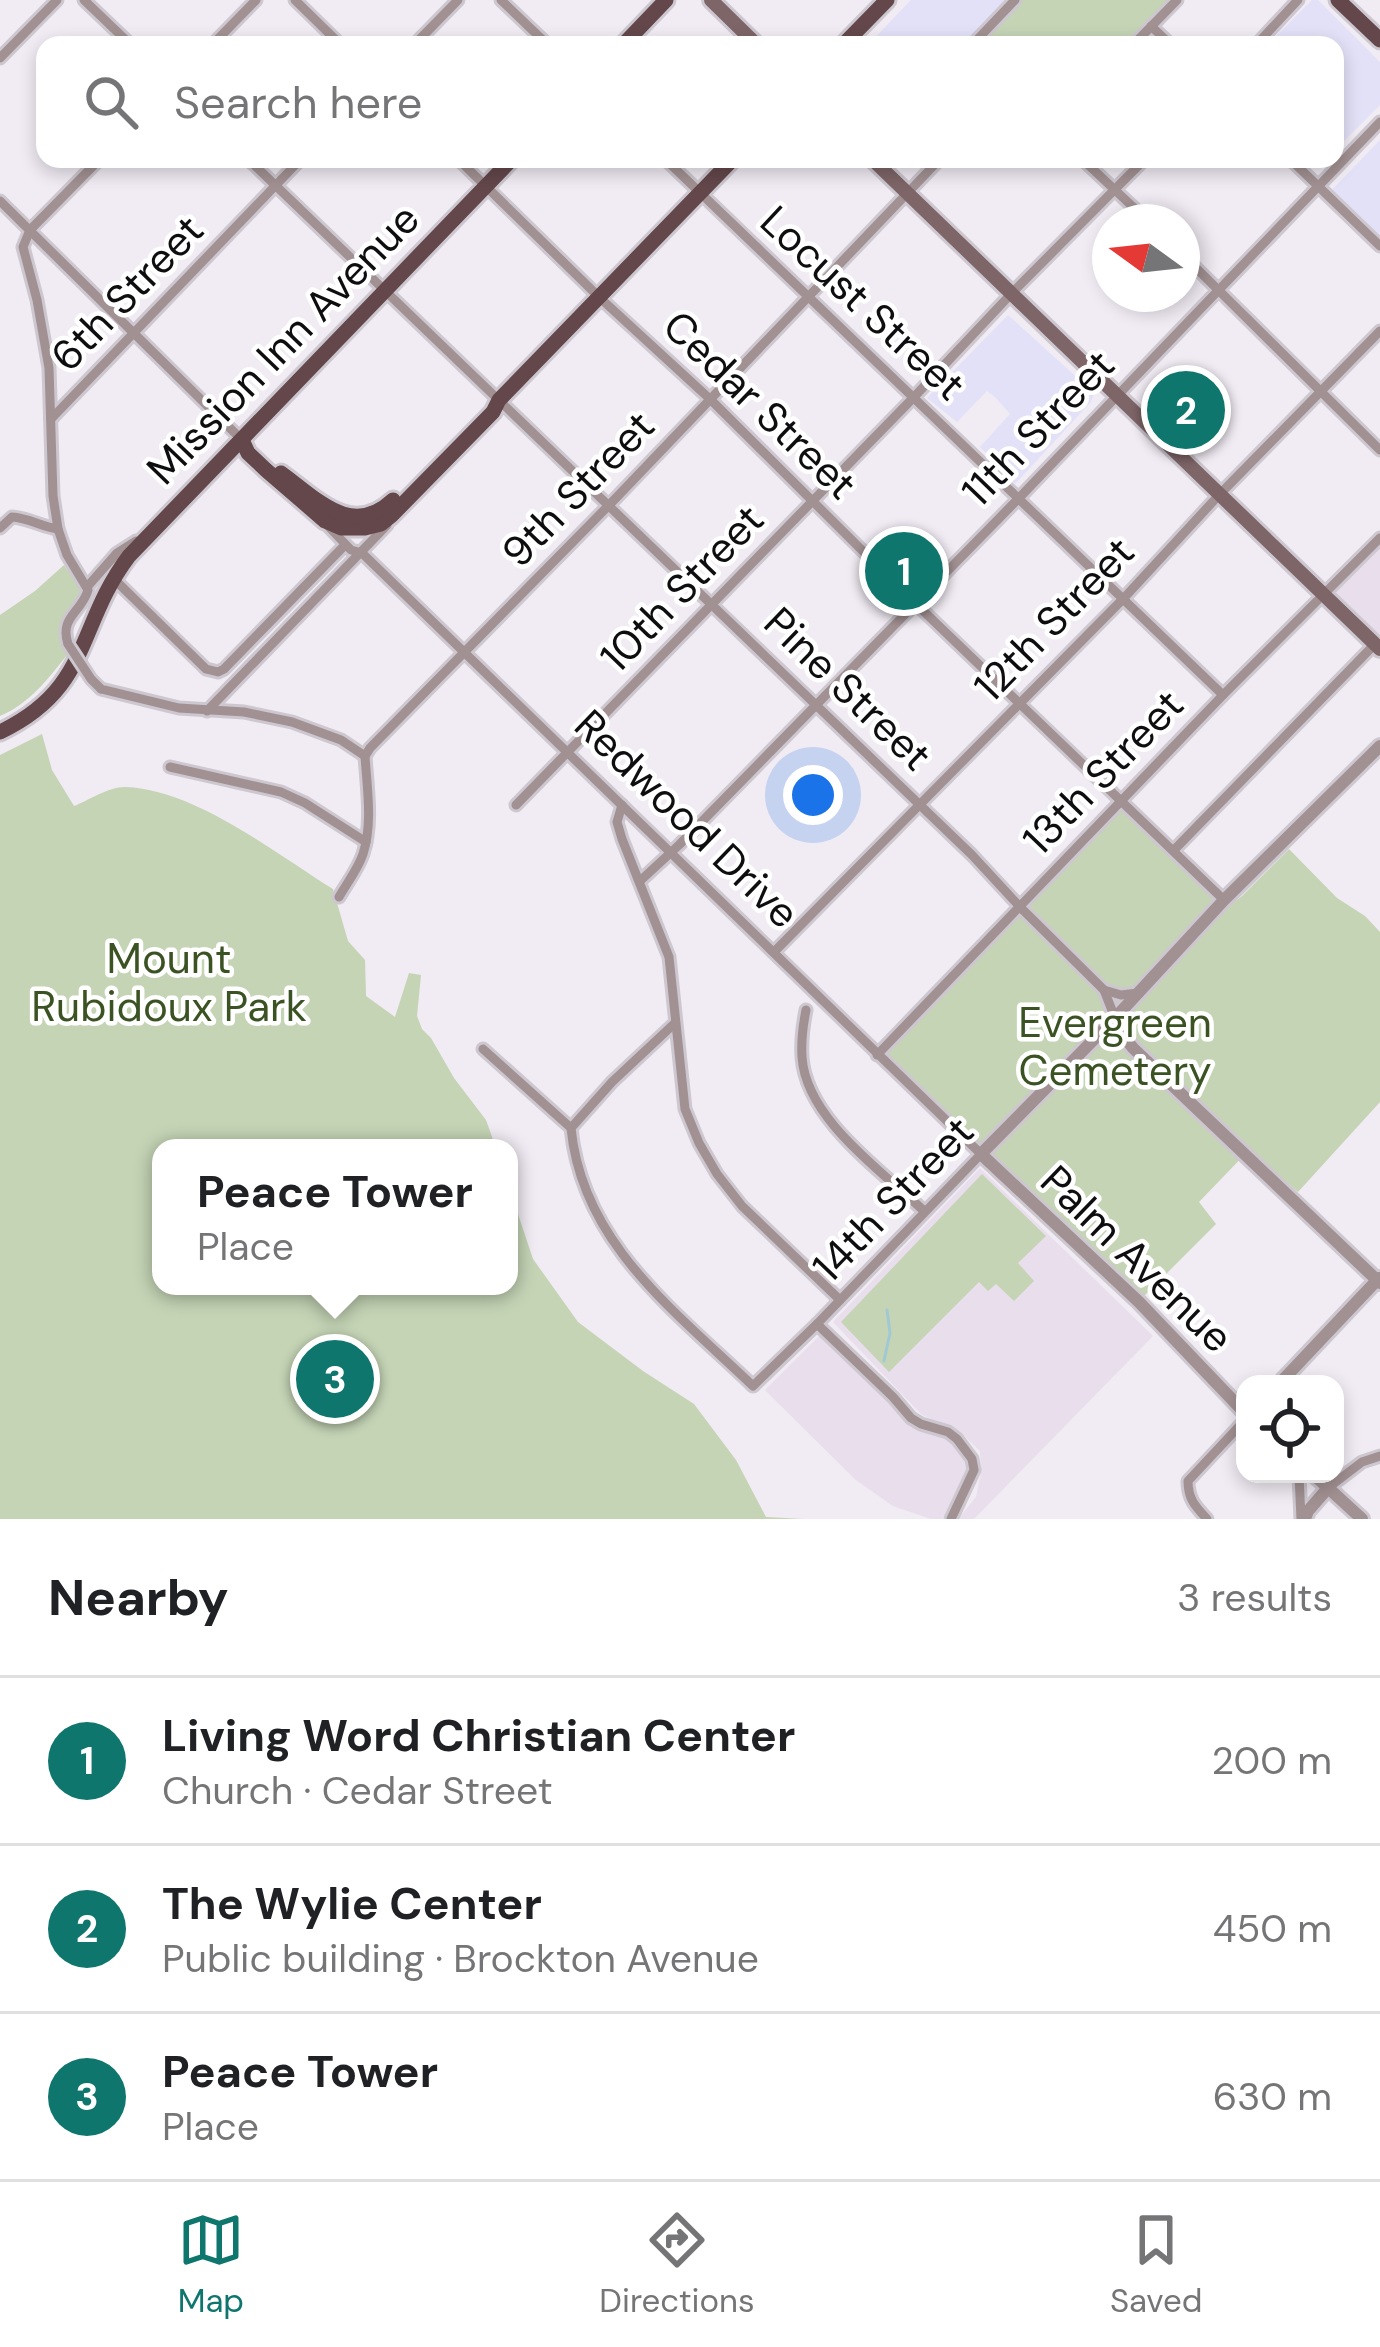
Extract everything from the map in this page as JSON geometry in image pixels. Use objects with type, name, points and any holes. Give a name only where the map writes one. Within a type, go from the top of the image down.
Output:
[{"type":"main road","points":[[632,36],[666,0]]},
{"type":"main road","points":[[712,0],[748,36]]},
{"type":"main road","points":[[852,36],[886,0]]},
{"type":"main road","points":[[1338,0],[1380,40]]},
{"type":"main road","name":"Mission Inn Avenue","points":[[0,732],[40,709],[65,681],[129,556],[503,168]]},
{"type":"main road","points":[[346,533],[381,524],[414,493],[724,168]]},
{"type":"main road","points":[[881,168],[1377,646]]},
{"type":"main road","points":[[346,533],[382,510],[488,403],[500,400]]},
{"type":"main road","name":"Redwood Drive","points":[[242,440],[248,453],[318,515],[346,533]]},
{"type":"main road","name":"Redwood Drive","points":[[242,440],[341,514],[346,533]]},
{"type":"street","points":[[0,58],[57,0]]},
{"type":"street","points":[[84,0],[122,36]]},
{"type":"street","points":[[221,36],[256,0]]},
{"type":"street","points":[[295,0],[332,36]]},
{"type":"street","points":[[424,36],[458,0]]},
{"type":"street","points":[[501,0],[539,36]]},
{"type":"street","points":[[981,36],[1015,0]]},
{"type":"street","points":[[1142,36],[1177,0]]},
{"type":"street","points":[[1264,36],[1298,0]]},
{"type":"street","points":[[1151,26],[1162,36]]},
{"type":"street","name":"11th Street","points":[[1344,159],[1380,122]]},
{"type":"street","points":[[91,168],[30,230],[23,247],[49,368],[58,530],[86,587],[86,599],[66,621],[68,644],[101,688],[179,708],[244,712],[292,722],[341,740],[365,756],[366,842],[339,897]]},
{"type":"street","name":"Pine Street","points":[[257,168],[920,804],[1104,990],[1120,1032],[1133,1048],[1379,1280]]},
{"type":"street","name":"6th Street","points":[[50,420],[292,168]]},
{"type":"street","name":"Cedar Street","points":[[467,168],[1224,900]]},
{"type":"street","name":"Locust Street","points":[[674,168],[1223,695]]},
{"type":"street","name":"9th Street","points":[[365,756],[931,168]]},
{"type":"street","points":[[1092,168],[1130,204]]},
{"type":"street","name":"10th Street","points":[[516,805],[1136,168]]},
{"type":"street","points":[[1299,168],[1380,246]]},
{"type":"street","name":"11th Street","points":[[640,881],[1335,168]]},
{"type":"street","name":"Redwood Drive","points":[[0,202],[242,440]]},
{"type":"street","points":[[1200,271],[1380,450]]},
{"type":"street","name":"12th Street","points":[[774,952],[1380,331]]},
{"type":"street","points":[[207,711],[362,553],[414,493]]},
{"type":"street","points":[[0,528],[12,518],[25,518],[58,530]]},
{"type":"street","name":"Mission Inn Avenue","points":[[86,587],[117,553],[155,528]]},
{"type":"street","points":[[114,580],[206,669],[218,672],[346,533]]},
{"type":"street","name":"Redwood Drive","points":[[346,533],[351,550],[362,553],[981,1154]]},
{"type":"street","name":"13th Street","points":[[878,1054],[1380,538]]},
{"type":"street","points":[[1174,850],[1377,646]]},
{"type":"street","name":"14th Street","points":[[571,1128],[584,1189],[606,1233],[638,1275],[753,1386],[1115,1018],[1224,900],[1380,746]]},
{"type":"street","points":[[170,767],[280,792],[366,842]]},
{"type":"street","points":[[622,805],[617,822],[669,957],[685,1109],[699,1143],[742,1206],[840,1300]]},
{"type":"street","points":[[1104,990],[1138,993]]},
{"type":"street","points":[[806,1010],[802,1056],[813,1096],[832,1125],[924,1211]]},
{"type":"street","points":[[483,1048],[571,1128],[675,1024]]},
{"type":"street","name":"Palm Avenue","points":[[981,1154],[1138,1302],[1236,1406]]},
{"type":"street","points":[[1288,1375],[1379,1280]]},
{"type":"street","points":[[817,1324],[911,1418],[948,1432],[966,1449],[974,1470],[951,1519]]},
{"type":"street","points":[[1208,1519],[1192,1502],[1188,1481],[1236,1426]]},
{"type":"street","points":[[1303,1519],[1328,1488],[1362,1462],[1380,1456]]},
{"type":"street","points":[[1300,1483],[1303,1519]]},
{"type":"street","points":[[1323,1483],[1362,1519]]},
{"type":"shaded area","points":[[911,0],[1009,0],[980,36],[877,36]]},
{"type":"shaded area","points":[[1312,0],[1318,0],[1380,62],[1380,105],[1344,141],[1344,36],[1276,36]]},
{"type":"shaded area","points":[[1380,140],[1380,239],[1330,192]]},
{"type":"shaded area","points":[[1008,315],[1094,393],[1091,402],[1015,484],[980,447],[1010,414],[996,398],[987,391],[957,422],[927,398]]},
{"type":"shaded area","points":[[1380,546],[1380,636],[1335,593]]},
{"type":"shaded area","points":[[980,1168],[1153,1336],[974,1519],[958,1519],[976,1497],[980,1451],[964,1436],[921,1414],[833,1322]]},
{"type":"shaded area","points":[[820,1335],[906,1419],[919,1429],[938,1433],[966,1455],[968,1480],[942,1519],[893,1506],[856,1480],[765,1390]]},
{"type":"green space","points":[[1021,0],[1171,0],[1136,36],[986,36]]},
{"type":"green space","points":[[64,565],[83,593],[59,627],[67,655],[29,698],[0,716],[0,615]]},
{"type":"green space","name":"Mount Rubidoux Park","points":[[42,734],[52,770],[74,806],[120,787],[180,799],[234,826],[333,889],[348,941],[365,960],[366,996],[395,1017],[409,973],[421,975],[417,1016],[422,1029],[486,1120],[493,1139],[152,1139],[152,1295],[518,1295],[518,1214],[533,1259],[578,1322],[694,1404],[736,1460],[766,1517],[803,1519],[0,1519],[0,755]]},
{"type":"green space","name":"Evergreen Cemetery","points":[[1120,800],[1206,888],[1221,912],[1289,849],[1337,898],[1380,932],[1380,1102],[1298,1192],[1249,1150],[1199,1202],[1216,1224],[1141,1299],[875,1052]]},
{"type":"green space","points":[[982,1174],[1046,1236],[1018,1263],[1034,1281],[1014,1301],[996,1284],[988,1291],[979,1282],[889,1372],[841,1322]]},
{"type":"waterway","points":[[884,1361],[890,1333],[887,1310]]},
{"type":"place","name":"The Wylie Center","points":[[1186,410]]},
{"type":"place","name":"Living Word Christian Center","points":[[904,571]]},
{"type":"place","name":"Peace Tower","points":[[335,1379]]}]
